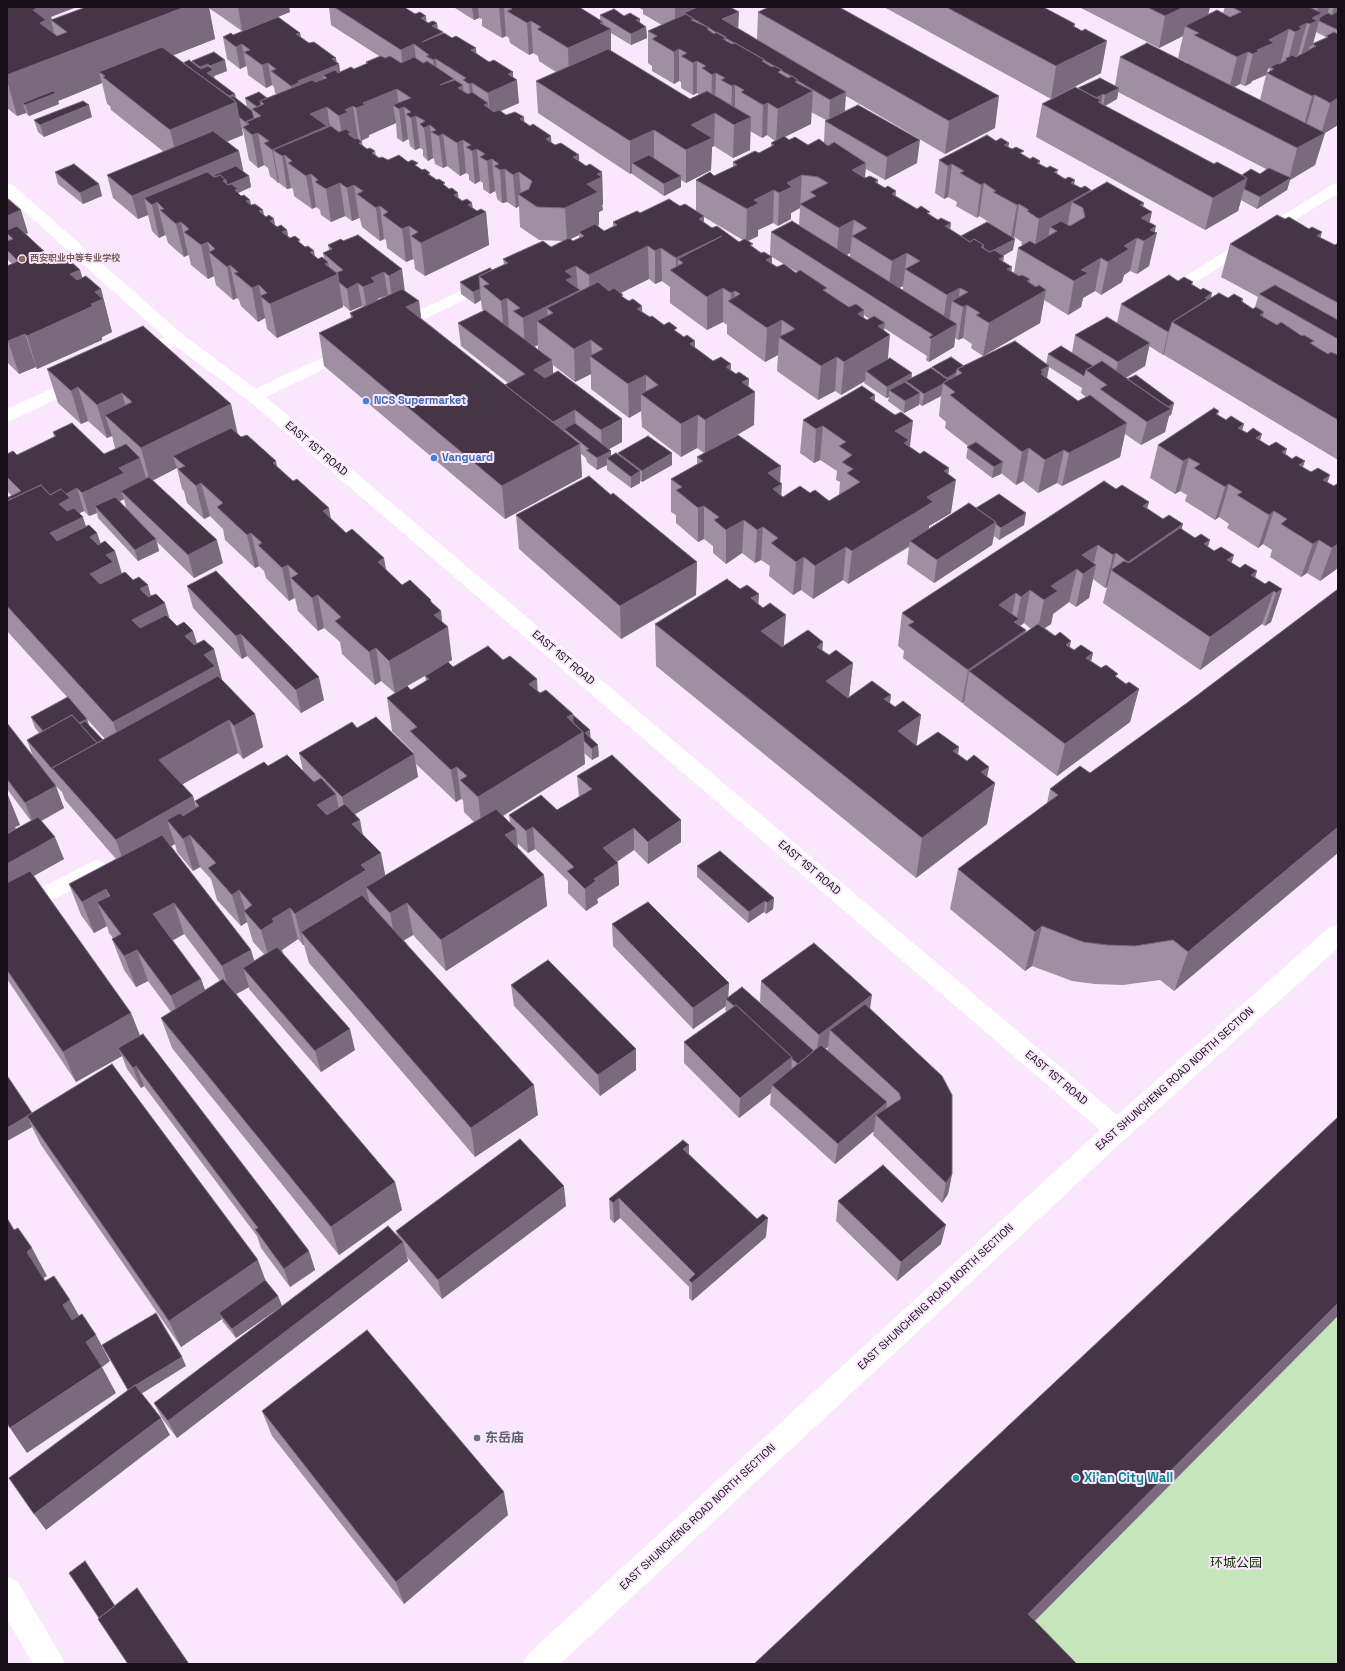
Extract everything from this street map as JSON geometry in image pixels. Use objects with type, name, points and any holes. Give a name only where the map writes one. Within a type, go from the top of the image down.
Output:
[{"type":"street","name":"EAST 1ST ROAD","points":[[7,188],[176,338],[254,396],[1117,1130]]},
{"type":"street","points":[[120,364],[176,338]]},
{"type":"street","points":[[7,416],[99,374]]},
{"type":"street","name":"EAST SHUNCHENG ROAD NORTH SECTION","points":[[538,1664],[1117,1130],[1338,934]]},
{"type":"street","points":[[7,1591],[50,1664]]},
{"type":"lane","points":[[1151,303],[1338,188]]},
{"type":"lane","points":[[1283,222],[1297,230]]},
{"type":"lane","points":[[382,334],[504,275]]},
{"type":"lane","points":[[254,396],[361,344]]},
{"type":"lane","points":[[7,915],[96,868]]},
{"type":"green space","name":"环城公园","points":[[1338,1316],[1338,1664],[1039,1664],[1016,1640]]},
{"type":"building","points":[[7,7],[40,7],[33,10],[46,20],[40,23],[57,36],[67,32],[51,20],[86,7],[185,7],[7,75]]},
{"type":"building","points":[[334,7],[404,7],[415,14],[420,12],[426,16],[421,18],[428,23],[433,21],[437,23],[432,26],[443,32],[422,42],[444,33],[452,38],[456,36],[476,48],[471,50],[489,62],[494,60],[513,72],[508,74],[517,80],[488,93],[472,83],[469,84],[463,80],[466,78],[436,59],[433,60],[426,56],[429,55],[414,44],[401,50]]},
{"type":"building","points":[[508,7],[579,7],[603,22],[600,23],[611,29],[568,48],[537,29],[541,27],[531,21],[527,23],[507,11],[512,9]]},
{"type":"building","points":[[698,7],[730,7],[739,12],[722,19],[846,92],[830,100],[782,70],[684,13]]},
{"type":"building","points":[[769,7],[839,7],[999,96],[949,121],[758,12]]},
{"type":"building","points":[[946,7],[1043,7],[1075,24],[1073,26],[1082,31],[1085,29],[1107,41],[1056,66]]},
{"type":"building","points":[[1147,7],[1184,7],[1165,16]]},
{"type":"building","points":[[1232,7],[1309,7],[1322,13],[1312,18],[1317,21],[1310,24],[1307,23],[1299,27],[1302,29],[1295,32],[1289,29],[1269,40],[1274,43],[1257,50],[1259,51],[1253,54],[1248,52],[1237,57],[1194,35],[1199,33],[1185,26],[1217,10],[1230,17],[1241,12]]},
{"type":"building","points":[[614,9],[624,16],[630,13],[640,19],[636,20],[646,27],[631,34],[600,15]]},
{"type":"building","points":[[1338,11],[1338,30],[1319,21],[1320,17],[1328,13],[1332,15]]},
{"type":"building","points":[[686,14],[694,19],[691,20],[710,28],[707,29],[714,34],[717,32],[726,37],[723,39],[732,44],[735,43],[765,60],[762,61],[772,67],[775,66],[782,70],[778,72],[788,78],[792,76],[798,80],[795,82],[813,91],[778,109],[768,103],[763,105],[741,92],[744,90],[721,80],[725,78],[716,73],[712,75],[702,68],[706,66],[697,61],[693,63],[681,56],[687,53],[679,49],[674,52],[652,39],[657,36],[648,31]]},
{"type":"building","points":[[278,17],[300,33],[296,34],[309,43],[314,42],[336,58],[332,59],[339,64],[298,81],[300,82],[291,86],[271,71],[276,69],[268,63],[262,65],[244,52],[250,50],[242,44],[236,47],[223,37],[231,33],[233,35]]},
{"type":"building","points":[[1334,32],[1338,34],[1338,98],[1330,103],[1315,95],[1312,96],[1267,73],[1274,69],[1270,67],[1287,60],[1285,59],[1292,55],[1296,57],[1316,46],[1312,44],[1328,37],[1326,36]]},
{"type":"building","points":[[1147,43],[1325,133],[1297,148],[1120,57]]},
{"type":"building","points":[[162,47],[236,102],[170,130],[103,77],[105,76],[99,72]]},
{"type":"building","points":[[608,49],[690,99],[707,91],[751,117],[734,125],[715,113],[691,125],[712,138],[686,150],[654,130],[630,141],[536,81]]},
{"type":"building","points":[[214,52],[225,60],[210,66],[208,64],[200,67],[192,61]]},
{"type":"building","points":[[381,56],[385,58],[390,56],[401,63],[414,57],[423,63],[427,61],[454,79],[440,85],[455,80],[463,85],[458,88],[468,94],[472,92],[488,103],[484,105],[494,112],[499,110],[506,115],[515,112],[524,117],[520,119],[530,126],[533,124],[551,136],[546,139],[555,145],[561,143],[579,155],[573,157],[586,166],[590,164],[602,172],[597,174],[602,177],[587,184],[598,192],[565,208],[537,207],[518,194],[529,189],[532,181],[519,172],[513,175],[505,169],[500,170],[494,166],[499,164],[492,159],[487,161],[480,157],[485,154],[477,149],[472,151],[466,147],[471,145],[463,140],[457,143],[443,134],[439,136],[431,132],[436,130],[430,125],[424,128],[420,124],[425,121],[416,116],[411,118],[406,114],[411,112],[404,107],[399,109],[393,105],[411,98],[397,89],[363,103],[365,105],[356,108],[353,106],[345,110],[348,112],[339,116],[327,107],[310,114],[327,126],[272,150],[264,143],[269,141],[258,133],[252,135],[243,127],[249,124],[246,122],[261,116],[252,109],[264,104],[260,101],[312,80],[315,82],[327,78],[323,75],[335,70],[338,73],[351,67],[354,69]]},
{"type":"building","points":[[189,60],[201,69],[208,66],[213,70],[207,73],[235,94],[229,96],[183,63]]},
{"type":"building","points":[[1100,78],[1119,88],[1096,98],[1078,88]]},
{"type":"building","points":[[1075,87],[1101,100],[1098,102],[1214,164],[1217,162],[1247,178],[1213,198],[1042,104]]},
{"type":"building","points":[[53,91],[56,93],[25,105],[23,103]]},
{"type":"building","points":[[259,92],[267,98],[260,101],[261,105],[257,107],[245,98]]},
{"type":"building","points":[[233,96],[252,111],[254,118],[245,122],[239,117],[236,102],[230,97]]},
{"type":"building","points":[[83,101],[89,105],[40,125],[34,120]]},
{"type":"building","points":[[858,105],[920,140],[887,157],[825,121]]},
{"type":"building","points":[[331,126],[339,132],[346,129],[351,133],[348,134],[362,142],[359,143],[367,149],[370,148],[375,151],[372,153],[379,158],[382,157],[388,160],[399,155],[408,162],[412,160],[418,163],[415,165],[422,170],[425,169],[430,173],[428,174],[445,183],[443,184],[449,189],[452,188],[458,193],[454,195],[462,201],[467,199],[472,203],[468,205],[477,211],[481,209],[486,212],[421,243],[411,236],[418,232],[409,226],[402,229],[383,215],[388,212],[380,206],[376,208],[357,194],[363,191],[354,185],[347,188],[340,183],[326,189],[315,182],[318,180],[311,174],[306,176],[288,163],[292,161],[285,155],[282,156],[273,150]]},
{"type":"building","points":[[213,131],[239,151],[132,196],[107,175]]},
{"type":"building","points":[[987,135],[996,141],[1001,138],[1009,143],[1004,145],[1012,149],[1016,147],[1024,151],[1020,153],[1030,159],[1033,157],[1040,161],[1037,163],[1047,168],[1050,166],[1058,170],[1054,172],[1065,179],[1069,177],[1075,180],[1071,183],[1081,188],[1085,186],[1091,190],[1039,219],[1019,204],[1017,205],[993,192],[996,191],[984,183],[981,185],[960,173],[964,171],[952,164],[948,166],[939,160]]},
{"type":"building","points":[[784,136],[789,140],[795,137],[808,145],[819,139],[828,146],[834,142],[866,163],[852,170],[865,178],[870,176],[878,180],[875,182],[885,188],[888,186],[896,191],[892,194],[917,209],[921,206],[930,212],[927,213],[938,220],[941,218],[951,223],[945,226],[970,242],[974,239],[984,245],[981,247],[990,252],[994,250],[1004,256],[999,259],[1012,267],[1007,269],[1019,276],[1022,275],[1030,279],[1027,281],[1036,287],[1039,285],[1046,290],[989,323],[976,315],[980,313],[967,305],[963,307],[952,301],[968,292],[960,288],[947,295],[905,269],[920,261],[907,253],[892,261],[852,236],[867,228],[854,220],[839,228],[800,204],[816,196],[810,192],[828,183],[818,177],[802,175],[787,183],[792,187],[779,193],[774,190],[754,200],[759,203],[747,209],[696,180],[710,172],[714,176],[737,165],[733,162],[755,151],[759,153],[774,145],[771,143]]},
{"type":"building","points":[[649,155],[681,176],[664,184],[632,163]]},
{"type":"building","points":[[74,164],[99,184],[80,193],[55,172]]},
{"type":"building","points":[[236,166],[249,176],[227,185],[226,180],[220,175],[216,177],[214,175]]},
{"type":"building","points":[[1269,168],[1291,178],[1260,197],[1244,189],[1247,178],[1242,175],[1251,169],[1260,174]]},
{"type":"building","points":[[207,172],[214,177],[220,175],[226,180],[223,181],[228,185],[231,184],[238,189],[235,190],[241,196],[244,195],[250,200],[246,201],[251,205],[255,204],[263,210],[259,211],[266,217],[269,215],[274,219],[270,221],[277,227],[281,225],[287,230],[282,232],[290,238],[295,236],[305,247],[308,246],[314,251],[310,252],[318,259],[322,257],[328,262],[325,264],[338,274],[270,304],[260,296],[267,293],[259,285],[252,288],[234,273],[238,272],[230,265],[227,267],[209,252],[215,249],[208,242],[201,245],[184,232],[189,229],[181,222],[176,224],[160,210],[164,209],[157,202],[152,205],[144,198]]},
{"type":"building","points":[[1107,182],[1144,203],[1140,205],[1152,212],[1141,218],[1156,226],[1150,230],[1157,233],[1144,241],[1137,238],[1124,246],[1129,249],[1108,262],[1101,258],[1081,270],[1088,273],[1074,281],[1018,248],[1030,241],[1035,244],[1057,231],[1050,227],[1061,221],[1070,226],[1085,217],[1083,208],[1072,202]]},
{"type":"building","points":[[7,198],[21,210],[7,216]]},
{"type":"building","points":[[669,199],[680,206],[685,204],[704,216],[699,219],[712,228],[717,226],[739,242],[745,239],[753,244],[750,245],[761,253],[764,252],[772,257],[766,260],[777,267],[784,264],[796,273],[800,270],[827,288],[823,290],[849,307],[856,304],[864,310],[858,314],[867,320],[874,316],[885,323],[878,326],[890,335],[844,362],[837,357],[821,366],[779,337],[795,329],[782,320],[767,328],[728,301],[740,294],[735,291],[731,293],[723,288],[707,297],[670,270],[683,263],[678,259],[722,236],[676,258],[661,248],[655,251],[648,246],[589,275],[576,266],[565,271],[573,277],[566,280],[580,290],[523,318],[513,311],[520,308],[507,298],[501,301],[483,286],[489,284],[479,276],[508,263],[503,259],[543,241],[551,247],[569,238],[573,241],[584,236],[579,232],[595,224],[604,231],[617,225],[613,222],[637,211],[640,213]]},
{"type":"building","points":[[1277,215],[1285,219],[1289,217],[1309,229],[1312,227],[1322,232],[1317,236],[1335,245],[1338,243],[1338,303],[1230,244]]},
{"type":"building","points":[[792,221],[957,324],[931,339],[929,337],[933,335],[771,232]]},
{"type":"building","points":[[987,222],[1015,239],[990,252],[983,248],[984,245],[974,239],[970,242],[961,236]]},
{"type":"building","points":[[17,226],[47,254],[38,258],[35,254],[18,261],[7,250],[7,241],[13,239],[7,233],[7,230]]},
{"type":"building","points":[[358,235],[402,269],[389,276],[384,272],[371,278],[375,282],[363,287],[358,283],[347,289],[339,282],[338,274],[336,273],[343,270],[323,253],[332,249],[328,245],[341,239],[343,241]]},
{"type":"building","points":[[52,252],[60,260],[66,257],[80,270],[70,274],[77,280],[86,276],[101,289],[95,292],[103,299],[91,304],[93,306],[27,336],[25,334],[8,341],[7,266],[35,254],[38,258]]},
{"type":"building","points":[[490,268],[492,270],[479,276],[480,289],[473,292],[460,282]]},
{"type":"building","points":[[1169,275],[1178,281],[1184,277],[1193,282],[1191,284],[1201,290],[1203,288],[1212,293],[1205,298],[1208,299],[1172,322],[1168,332],[1121,304]]},
{"type":"building","points":[[598,282],[609,291],[614,288],[623,295],[621,296],[629,301],[633,299],[642,306],[637,309],[650,317],[652,316],[664,325],[669,322],[677,328],[674,330],[684,337],[687,335],[695,341],[690,344],[713,361],[721,357],[731,364],[726,367],[736,374],[739,372],[749,379],[742,382],[755,392],[705,420],[698,415],[681,424],[641,394],[658,385],[646,375],[628,384],[590,356],[603,349],[591,340],[574,349],[537,321],[553,313],[547,308]]},
{"type":"building","points":[[1275,285],[1338,320],[1338,339],[1259,294]]},
{"type":"building","points":[[402,289],[419,301],[406,307],[580,444],[502,486],[319,333],[353,317],[350,313]]},
{"type":"building","points":[[1219,293],[1228,298],[1234,294],[1243,299],[1241,301],[1253,309],[1256,307],[1264,312],[1260,315],[1277,325],[1281,322],[1302,336],[1304,335],[1314,341],[1310,343],[1328,354],[1331,352],[1338,355],[1338,420],[1172,322]]},
{"type":"building","points":[[485,310],[552,360],[534,370],[545,378],[558,371],[622,419],[601,430],[575,410],[553,422],[505,385],[525,374],[458,323]]},
{"type":"building","points":[[1107,317],[1150,343],[1118,362],[1075,335]]},
{"type":"building","points":[[143,326],[231,404],[141,448],[105,415],[132,402],[122,393],[97,405],[78,387],[71,391],[47,369]]},
{"type":"building","points":[[1015,341],[1049,366],[1041,370],[1043,373],[1041,374],[1078,401],[1090,395],[1127,423],[1069,453],[1064,450],[1045,460],[1029,448],[1022,452],[950,395],[955,392],[943,383],[962,373],[957,369]]},
{"type":"building","points":[[1061,346],[1093,366],[1086,370],[1084,376],[1048,354]]},
{"type":"building","points":[[951,357],[964,366],[957,369],[956,373],[947,378],[932,367]]},
{"type":"building","points":[[890,358],[912,373],[887,387],[866,371]]},
{"type":"building","points":[[1102,361],[1171,409],[1147,422],[1100,389],[1107,385],[1086,370]]},
{"type":"building","points":[[931,368],[948,380],[924,394],[906,381]]},
{"type":"building","points":[[1136,375],[1174,403],[1168,407],[1127,379]]},
{"type":"building","points":[[905,382],[920,393],[905,401],[889,390]]},
{"type":"building","points":[[862,386],[875,395],[870,398],[895,415],[901,412],[913,421],[895,431],[909,440],[904,443],[920,454],[924,451],[949,468],[944,471],[956,480],[927,497],[933,502],[852,551],[846,547],[815,566],[804,557],[796,562],[771,543],[778,538],[763,527],[757,530],[744,520],[726,530],[714,520],[719,517],[704,506],[698,508],[676,490],[682,487],[671,479],[703,461],[697,457],[738,435],[781,466],[768,473],[782,484],[773,489],[783,497],[800,486],[810,493],[815,490],[829,501],[860,482],[847,473],[853,469],[842,462],[852,455],[839,446],[846,442],[823,426],[816,429],[803,420]]},
{"type":"building","points":[[1214,408],[1219,411],[1216,414],[1226,420],[1231,416],[1244,424],[1238,428],[1247,433],[1253,428],[1262,434],[1256,438],[1269,446],[1276,442],[1287,449],[1282,452],[1292,459],[1296,456],[1305,461],[1299,465],[1311,472],[1318,468],[1330,475],[1323,480],[1334,486],[1338,483],[1338,544],[1332,548],[1319,540],[1313,544],[1281,524],[1287,519],[1274,511],[1269,515],[1237,495],[1242,492],[1229,484],[1225,487],[1194,468],[1200,464],[1189,458],[1183,461],[1158,445]]},
{"type":"building","points":[[72,423],[104,454],[126,444],[140,458],[119,468],[124,473],[82,493],[77,488],[66,494],[61,489],[50,495],[41,485],[11,499],[9,497],[21,491],[7,477],[7,454],[13,451],[17,455],[56,436],[53,432]]},
{"type":"building","points":[[575,423],[611,451],[597,458],[586,450],[589,449],[564,429]]},
{"type":"building","points":[[231,428],[241,437],[247,435],[276,461],[273,463],[293,481],[297,479],[329,508],[323,511],[346,533],[352,529],[384,558],[378,562],[402,585],[410,580],[441,611],[434,615],[448,627],[389,661],[376,648],[369,652],[335,621],[341,617],[318,595],[312,598],[291,578],[298,574],[288,565],[282,568],[258,545],[262,543],[251,533],[247,535],[217,507],[223,503],[201,483],[196,486],[178,469],[185,466],[173,456]]},
{"type":"building","points":[[648,436],[672,453],[642,471],[618,453]]},
{"type":"building","points":[[976,442],[1003,462],[994,467],[967,447]]},
{"type":"building","points":[[616,453],[640,471],[631,477],[607,458]]},
{"type":"building","points":[[589,476],[611,495],[613,493],[697,562],[620,606],[516,515]]},
{"type":"building","points":[[149,477],[217,540],[188,555],[121,491]]},
{"type":"building","points":[[1104,481],[1116,489],[1122,485],[1149,502],[1143,506],[1163,519],[1169,515],[1183,524],[1128,562],[1116,553],[1113,555],[1098,545],[1082,555],[1096,565],[1083,574],[1077,569],[1051,586],[1058,591],[1044,600],[1030,590],[1021,597],[1016,593],[999,605],[1019,619],[1014,622],[1026,630],[968,670],[908,625],[914,622],[902,613]]},
{"type":"building","points":[[41,485],[50,495],[61,489],[70,498],[59,504],[67,511],[74,508],[83,517],[50,533],[57,541],[89,525],[97,533],[90,537],[98,545],[105,541],[115,551],[106,555],[113,562],[90,574],[100,584],[125,572],[133,580],[139,577],[148,585],[140,589],[148,597],[156,594],[165,603],[132,620],[140,628],[166,615],[177,626],[184,622],[193,631],[185,636],[194,645],[204,640],[214,649],[204,655],[215,666],[113,722],[7,606],[7,501]]},
{"type":"building","points":[[999,494],[1026,513],[1001,528],[996,524],[996,522],[976,508]]},
{"type":"building","points":[[115,497],[156,539],[135,550],[95,506]]},
{"type":"building","points":[[969,503],[996,522],[937,560],[910,541]]},
{"type":"building","points":[[1180,528],[1195,538],[1201,534],[1210,540],[1204,544],[1214,551],[1221,547],[1234,555],[1227,560],[1240,568],[1245,564],[1257,571],[1251,575],[1265,584],[1269,581],[1282,589],[1276,593],[1274,591],[1210,637],[1111,570],[1124,561],[1129,563]]},
{"type":"building","points":[[216,571],[319,677],[296,690],[241,634],[236,636],[187,586]]},
{"type":"building","points":[[727,579],[740,589],[747,585],[759,594],[751,598],[763,608],[770,603],[786,615],[761,631],[782,647],[808,630],[823,642],[817,647],[829,655],[836,650],[853,663],[826,681],[848,698],[872,681],[891,695],[884,699],[895,707],[903,701],[921,715],[898,731],[917,746],[938,732],[959,747],[953,751],[967,761],[974,755],[989,767],[981,772],[995,783],[922,838],[655,624]]},
{"type":"building","points":[[1338,589],[1338,827],[1188,952],[1173,940],[1135,946],[1107,945],[1083,942],[1042,926],[1035,932],[958,869],[1058,795],[1050,789],[1080,766],[1090,773],[1187,703]]},
{"type":"building","points":[[1038,624],[1055,636],[1060,632],[1071,641],[1066,645],[1074,650],[1081,645],[1093,653],[1086,658],[1101,668],[1106,665],[1118,674],[1115,676],[1126,684],[1129,682],[1139,689],[1065,744],[969,671]]},
{"type":"building","points":[[488,646],[503,660],[510,656],[537,679],[529,684],[540,693],[546,690],[573,714],[567,717],[583,732],[478,797],[460,780],[467,776],[457,767],[451,770],[410,731],[417,727],[387,698],[407,686],[411,690],[429,679],[425,676],[448,662],[453,667]]},
{"type":"building","points":[[218,676],[255,714],[234,726],[229,720],[159,760],[193,796],[116,840],[52,768]]},
{"type":"building","points":[[68,697],[87,719],[79,723],[72,715],[43,731],[31,717]]},
{"type":"building","points":[[72,715],[97,743],[52,768],[53,770],[27,740]]},
{"type":"building","points":[[573,715],[590,730],[585,733],[598,745],[592,749],[584,741],[583,732],[573,723]]},
{"type":"building","points":[[376,717],[414,754],[342,797],[299,753],[352,722],[357,728]]},
{"type":"building","points":[[85,721],[103,740],[97,743],[80,724]]},
{"type":"building","points":[[7,723],[56,786],[25,803],[7,779]]},
{"type":"building","points":[[287,755],[314,782],[321,778],[336,794],[317,805],[327,815],[345,804],[360,820],[352,824],[381,853],[361,865],[366,870],[295,914],[290,908],[272,919],[274,922],[261,930],[244,911],[252,905],[239,890],[232,895],[208,868],[216,863],[190,835],[183,839],[167,820],[180,813],[183,816],[199,806],[195,801],[264,762],[268,766]]},
{"type":"building","points":[[612,755],[681,820],[648,842],[634,828],[603,848],[618,863],[594,879],[596,881],[585,889],[567,871],[574,867],[533,827],[526,831],[509,815],[541,795],[557,810],[592,789],[577,776]]},
{"type":"building","points":[[496,809],[516,829],[505,835],[544,875],[441,940],[407,903],[390,913],[366,887]]},
{"type":"building","points":[[38,817],[55,837],[7,864],[7,834]]},
{"type":"building","points":[[162,835],[251,950],[222,966],[174,903],[153,914],[201,979],[171,996],[137,950],[124,956],[112,939],[121,934],[97,902],[110,896],[106,889],[82,902],[69,884]]},
{"type":"building","points":[[720,851],[774,898],[767,903],[765,901],[749,912],[697,866]]},
{"type":"building","points":[[30,871],[131,1013],[63,1052],[7,970],[7,883]]},
{"type":"building","points":[[362,895],[534,1085],[471,1128],[301,932]]},
{"type":"building","points":[[648,902],[729,983],[693,1008],[612,924]]},
{"type":"building","points":[[814,943],[872,995],[819,1035],[761,981]]},
{"type":"building","points":[[277,947],[350,1029],[315,1051],[243,968]]},
{"type":"building","points":[[548,960],[636,1049],[598,1075],[511,985]]},
{"type":"building","points":[[223,979],[395,1182],[331,1227],[161,1018]]},
{"type":"building","points":[[742,987],[814,1051],[798,1064],[792,1059],[792,1057],[736,1005],[734,1006],[726,999]]},
{"type":"building","points":[[865,1004],[942,1076],[952,1095],[952,1174],[946,1183],[876,1115],[901,1099],[899,1093],[830,1030]]},
{"type":"building","points":[[736,1005],[792,1057],[740,1098],[684,1042]]},
{"type":"building","points":[[143,1034],[309,1251],[284,1269],[255,1229],[258,1228],[136,1066],[133,1068],[118,1048]]},
{"type":"building","points":[[821,1045],[887,1102],[838,1144],[772,1085]]},
{"type":"building","points":[[112,1064],[258,1260],[169,1321],[27,1116]]},
{"type":"building","points":[[7,1077],[32,1113],[7,1128]]},
{"type":"building","name":"Xi'an City Wall","points":[[1338,1117],[1338,1303],[1028,1614],[1077,1664],[754,1664]]},
{"type":"building","points":[[520,1139],[564,1186],[438,1280],[396,1231]]},
{"type":"building","points":[[683,1140],[689,1145],[683,1149],[757,1219],[763,1214],[768,1218],[692,1283],[689,1280],[695,1274],[619,1198],[613,1203],[609,1199]]},
{"type":"building","points":[[883,1165],[946,1225],[901,1262],[838,1201]]},
{"type":"building","points":[[7,1218],[14,1230],[18,1228],[32,1248],[27,1252],[45,1281],[54,1276],[70,1300],[63,1305],[72,1320],[82,1314],[96,1335],[86,1342],[102,1367],[10,1428],[7,1423]]},
{"type":"building","points":[[388,1226],[403,1242],[168,1421],[154,1403]]},
{"type":"building","points":[[265,1280],[278,1296],[232,1329],[219,1313]]},
{"type":"building","points":[[156,1313],[182,1357],[128,1390],[102,1345]]},
{"type":"building","points":[[367,1330],[504,1492],[396,1582],[262,1411]]},
{"type":"building","points":[[135,1385],[161,1418],[34,1514],[9,1478]]},
{"type":"building","points":[[85,1561],[115,1606],[99,1618],[69,1573]]},
{"type":"building","points":[[137,1588],[189,1664],[128,1664],[98,1619]]},
{"type":"place","name":"西安职业中等专业学校","points":[[22,259]]},
{"type":"place","name":"NCS Supermarket","points":[[366,401]]},
{"type":"place","name":"Vanguard","points":[[434,458]]},
{"type":"place","name":"东岳庙","points":[[477,1438]]},
{"type":"place","name":"Xi'an City Wall","points":[[1076,1478]]}]
